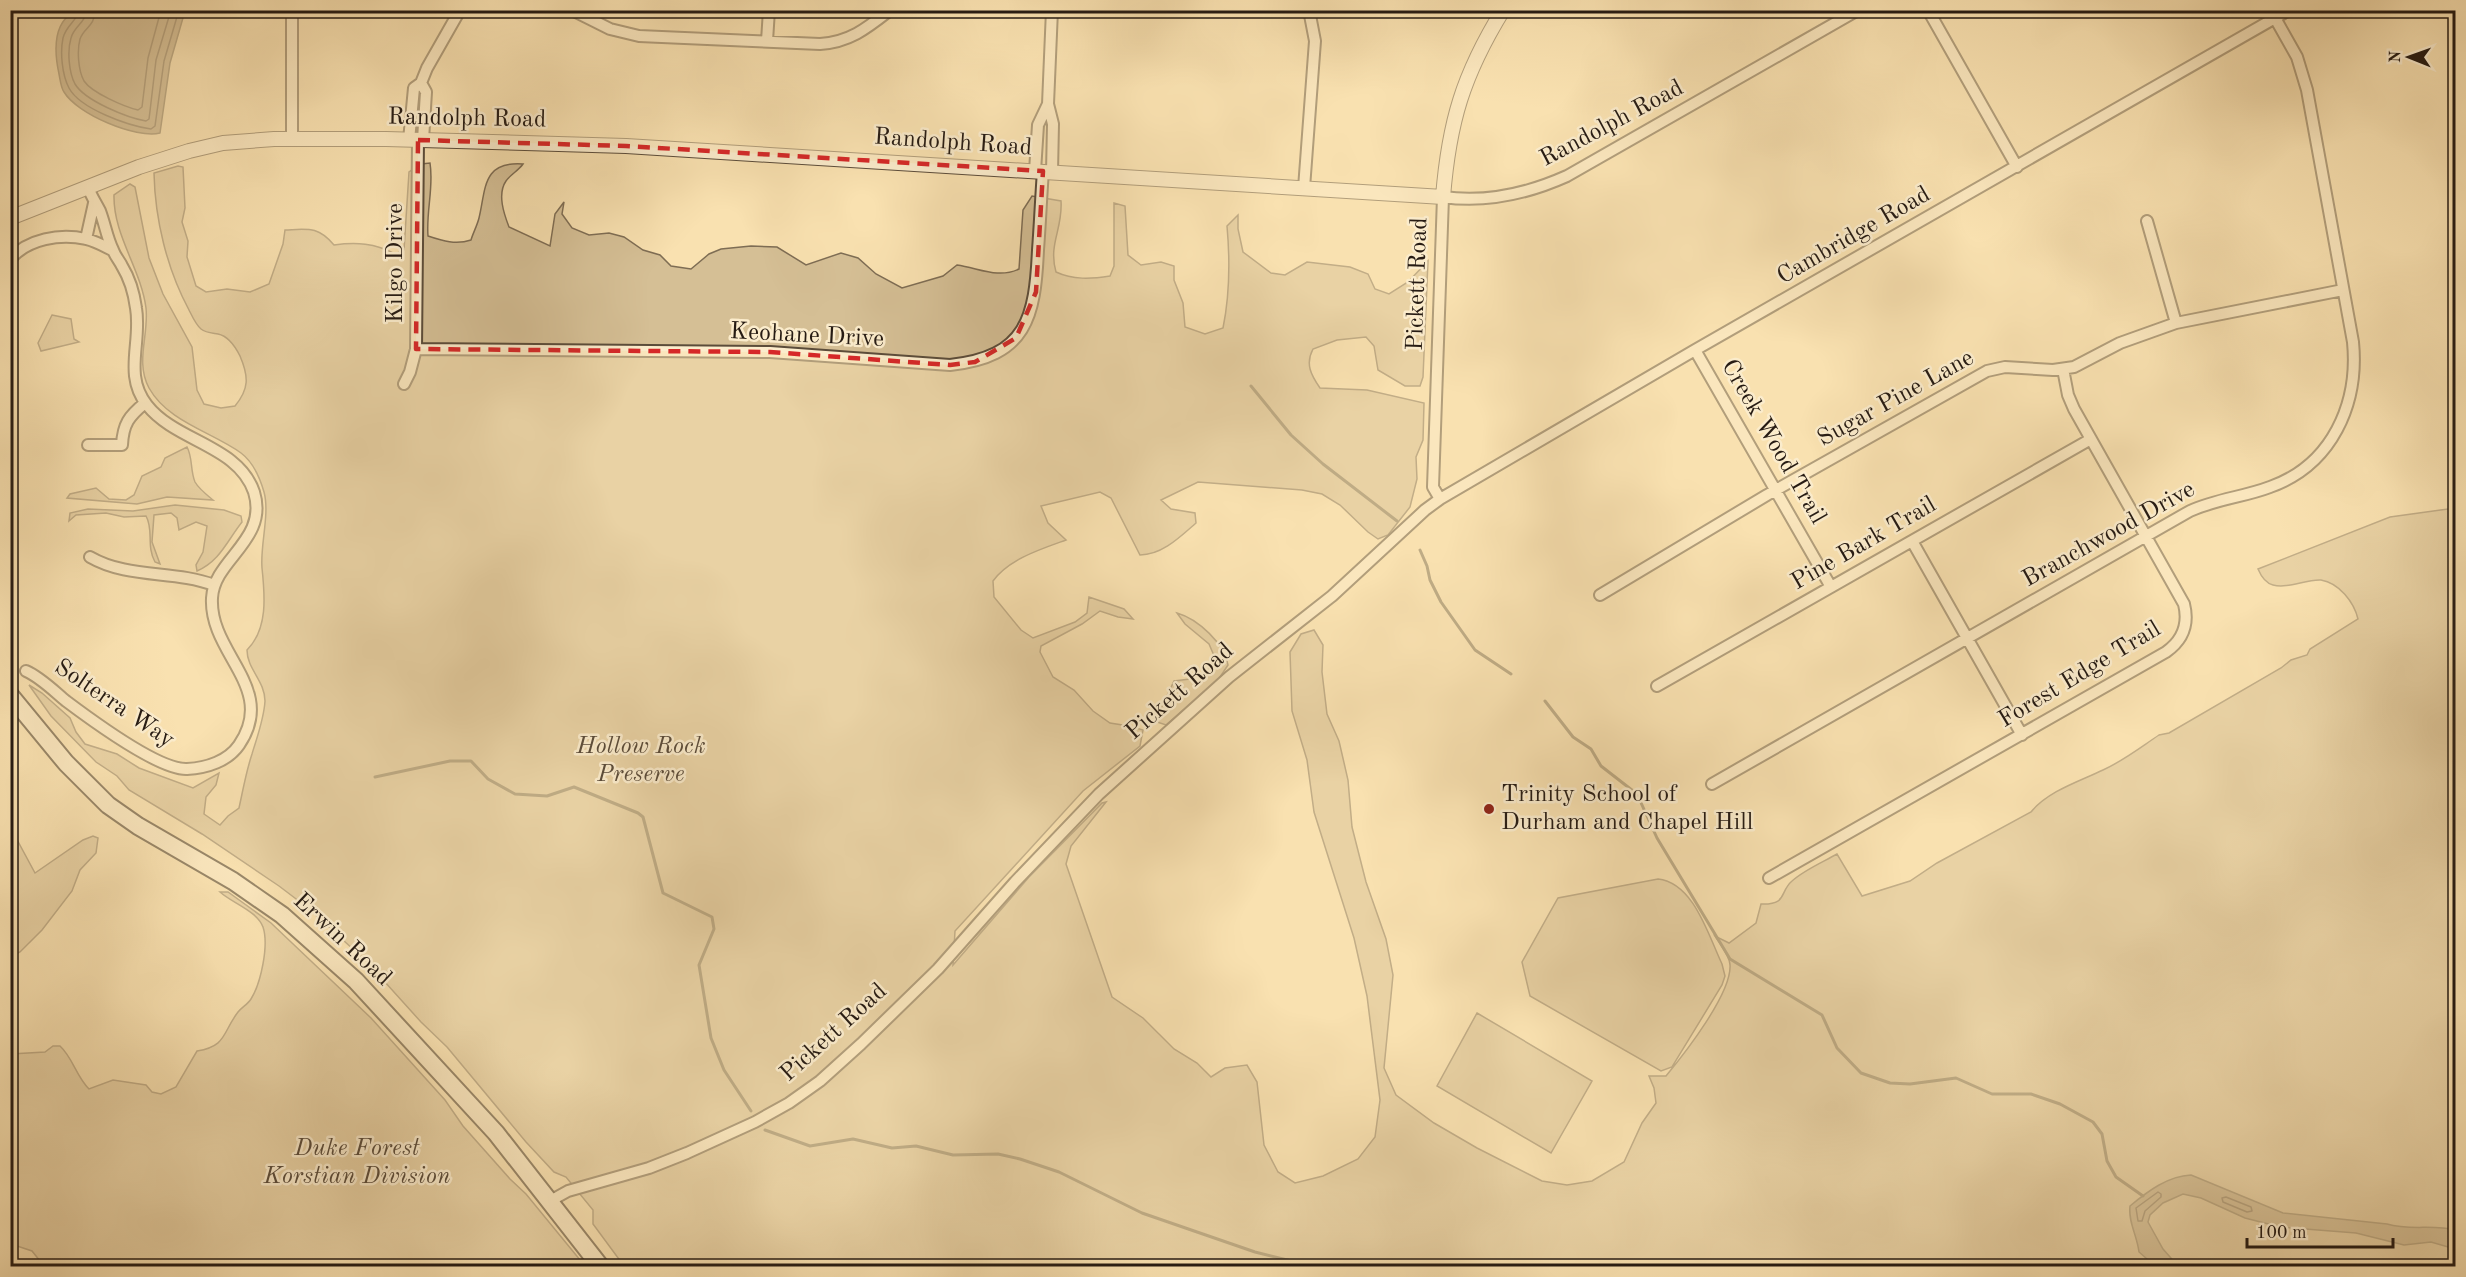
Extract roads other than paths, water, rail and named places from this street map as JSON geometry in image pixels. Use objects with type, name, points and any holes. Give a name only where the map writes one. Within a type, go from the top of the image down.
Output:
[{"type":"main road","name":"Erwin Road","points":[[10,695],[66,763],[108,805],[282,915],[356,981],[474,1108],[600,1266]]},
{"type":"street","points":[[292,10],[292,139]]},
{"type":"street","name":"Kilgo Drive","points":[[404,384],[416,349],[416,140],[412,94],[414,88],[422,83],[427,68],[460,10]]},
{"type":"street","points":[[572,10],[598,25],[625,33],[820,44],[846,40],[858,35],[890,10]]},
{"type":"street","points":[[767,41],[769,10]]},
{"type":"street","name":"Keohane Drive","points":[[416,349],[770,352],[950,365],[975,362],[996,354],[1016,338],[1029,315],[1036,291],[1043,172],[1053,124],[1048,104],[1052,10]]},
{"type":"street","points":[[1304,188],[1315,41],[1309,10]]},
{"type":"street","name":"Pickett Road","points":[[550,1201],[568,1191],[649,1168],[696,1149],[772,1112],[820,1081],[938,969],[1015,882],[1099,794],[1229,677],[1332,596],[1425,510],[1440,499],[1433,487],[1443,197],[1449,138],[1457,103],[1473,64],[1503,10]]},
{"type":"street","name":"Randolph Road","points":[[10,218],[145,165],[196,149],[242,141],[292,139],[626,146],[1443,197],[1501,196],[1542,187],[1561,179],[1664,123],[1858,10]]},
{"type":"street","points":[[1928,10],[2017,167]]},
{"type":"street","name":"Cambridge Road","points":[[1440,499],[1695,350],[2289,10]]},
{"type":"street","name":"Branchwood Drive","points":[[1712,784],[2145,535],[2204,505],[2283,482],[2308,465],[2330,442],[2348,406],[2354,372],[2353,342],[2301,68],[2292,46],[2275,18]]},
{"type":"street","name":"Keohane Drive","points":[[1043,172],[1038,125],[1048,104]]},
{"type":"street","points":[[88,187],[98,208],[112,250],[127,275],[134,296],[138,323],[134,374],[145,403],[177,429],[232,462],[245,475],[254,492],[256,509],[253,526],[243,546],[214,585],[115,568],[90,557]]},
{"type":"street","points":[[86,239],[94,203]]},
{"type":"street","points":[[2147,221],[2176,323]]},
{"type":"street","points":[[10,259],[21,249],[38,240],[86,239],[112,250]]},
{"type":"street","name":"Sugar Pine Lane","points":[[1600,595],[1776,490],[1987,371],[2006,367],[2063,369],[2082,364],[2120,343],[2176,323],[2343,291]]},
{"type":"street","name":"Creek Wood Trail","points":[[1695,350],[1831,587]]},
{"type":"street","name":"Forest Edge Trail","points":[[1769,878],[2166,652],[2181,636],[2187,616],[2184,604],[2068,395],[2063,369]]},
{"type":"street","points":[[88,445],[122,445],[124,424],[130,415],[145,403]]},
{"type":"street","name":"Pine Bark Trail","points":[[1658,686],[2091,439]]},
{"type":"street","points":[[1912,541],[2022,735]]},
{"type":"street","name":"Solterra Way","points":[[26,671],[93,721],[163,763],[174,768],[188,769],[221,761],[230,755],[244,738],[251,709],[248,688],[220,638],[213,618],[214,585]]},
{"type":"water","points":[[80,10],[185,11],[170,63],[160,133],[137,132],[108,123],[81,109],[64,92],[57,65],[57,36],[64,20]]},
{"type":"water","points":[[2191,1175],[2283,1213],[2404,1227],[2455,1230],[2455,1249],[2431,1242],[2404,1245],[2356,1233],[2280,1227],[2245,1218],[2201,1198],[2183,1194],[2163,1203],[2150,1215],[2148,1222],[2163,1249],[2178,1266],[2155,1266],[2139,1252],[2130,1218],[2130,1206],[2166,1181]]},
{"type":"waterway","points":[[1251,386],[1291,435],[1323,464],[1397,521]]},
{"type":"waterway","points":[[1420,550],[1430,580],[1441,602],[1475,650],[1511,674]]},
{"type":"waterway","points":[[1545,701],[1573,737],[1591,749],[1601,766],[1637,794],[1657,838],[1730,959],[1822,1015],[1837,1048],[1861,1073],[1890,1083],[1910,1084],[1956,1078],[1992,1094],[2031,1094],[2060,1104],[2093,1122],[2102,1134],[2107,1161],[2116,1177],[2143,1196]]},
{"type":"waterway","points":[[375,777],[450,761],[471,761],[488,779],[515,794],[547,796],[574,787],[643,817],[663,893],[712,917],[714,929],[699,965],[711,1038],[724,1070],[751,1111]]},
{"type":"waterway","points":[[765,1130],[810,1146],[853,1139],[892,1148],[916,1146],[953,1155],[998,1154],[1020,1159],[1059,1172],[1142,1213],[1255,1252],[1312,1266]]},
{"type":"place","name":"Trinity School of Durham and Chapel Hill","points":[[1489,809]]},
{"type":"park label","name":"Hollow Rock Preserve","points":[[641,761]]},
{"type":"park label","name":"Duke Forest Korstian Division","points":[[357,1163]]}]
